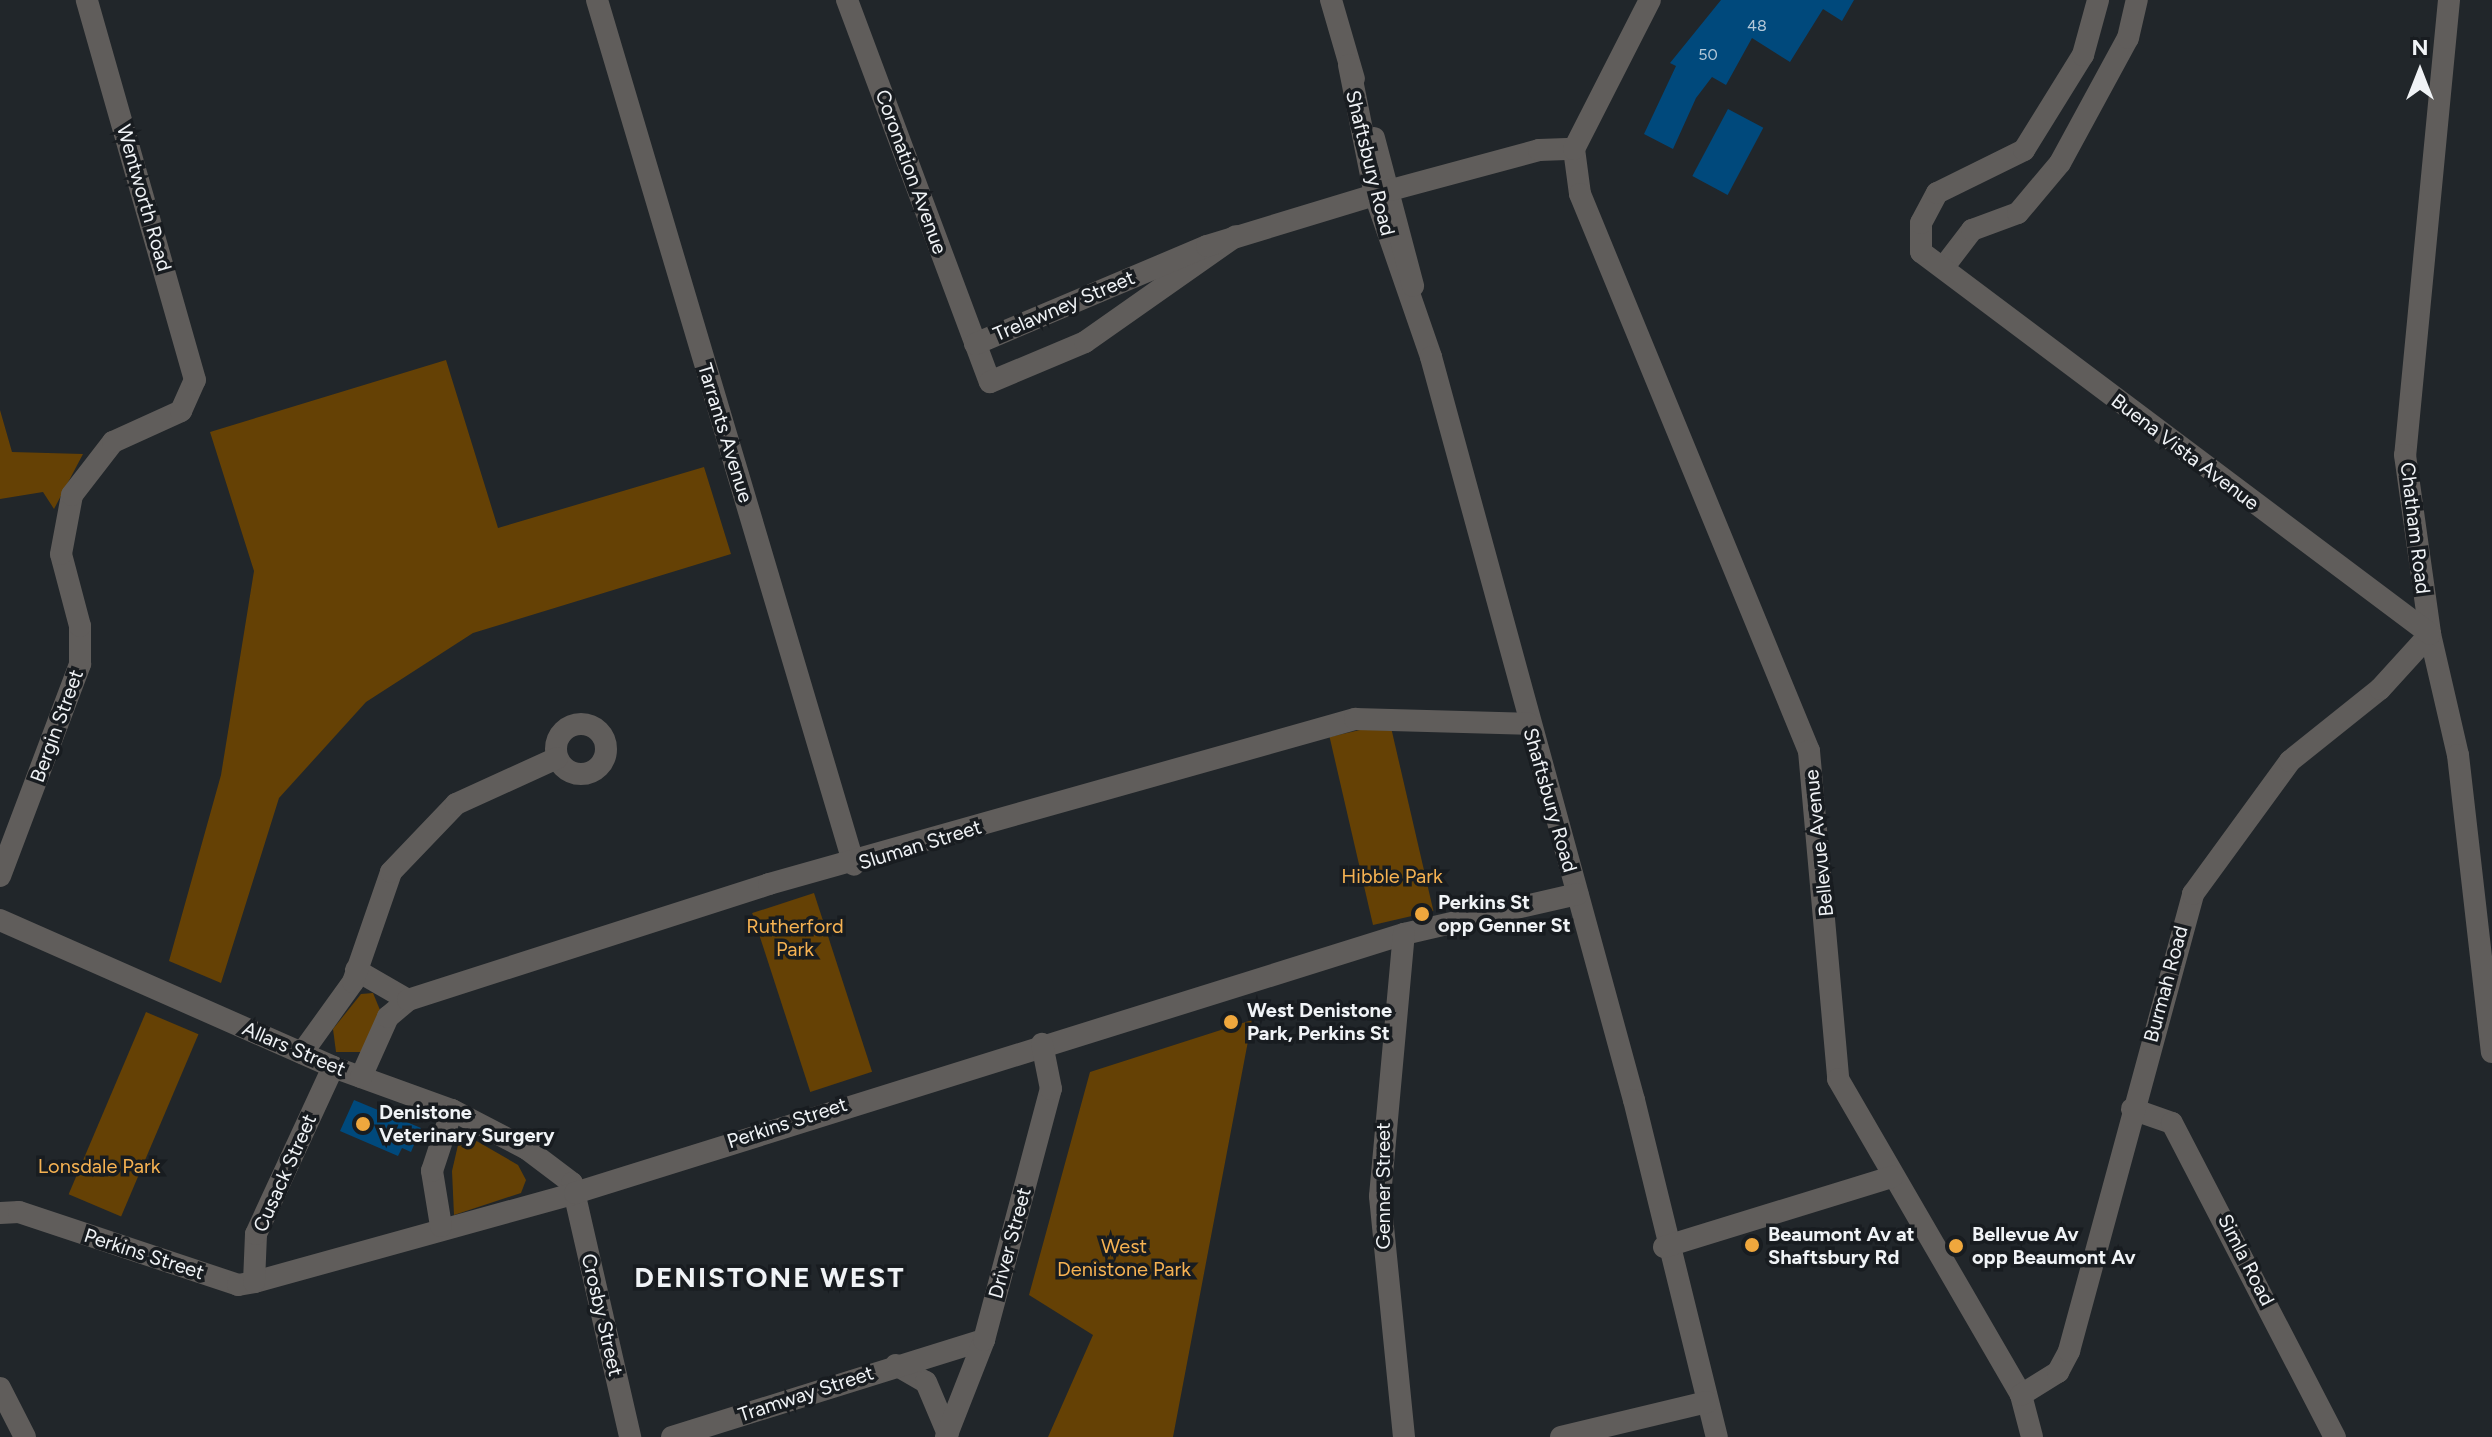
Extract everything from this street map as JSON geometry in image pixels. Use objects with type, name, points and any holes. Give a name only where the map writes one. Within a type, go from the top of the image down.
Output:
[{"type":"street","name":"Wentworth Road","points":[[87,0],[191,361],[193,396]]},
{"type":"street","name":"Tarrants Avenue","points":[[597,0],[854,865]]},
{"type":"street","name":"Coronation Avenue","points":[[847,0],[975,344]]},
{"type":"street","name":"Shaftsbury Road","points":[[1331,0],[1577,894],[1664,1247],[1717,1437]]},
{"type":"street","points":[[1574,149],[1650,0]]},
{"type":"street","name":"Buena Vista Avenue","points":[[2098,0],[2083,55],[2024,150],[1937,193],[1921,223],[1921,252],[1946,264],[2430,634]]},
{"type":"street","points":[[1946,264],[1972,230],[2018,213],[2060,163],[2128,38],[2137,0]]},
{"type":"street","name":"Chatham Road","points":[[2449,0],[2405,455],[2430,634],[2458,755],[2492,1052]]},
{"type":"street","name":"Trelawney Street","points":[[1236,236],[1085,342],[990,382],[975,344],[1236,236],[1539,150],[1574,149]]},
{"type":"street","name":"Bellevue Avenue","points":[[1574,149],[1580,194],[1809,751],[1838,1079],[2021,1395],[2032,1437]]},
{"type":"street","name":"Bergin Street","points":[[0,876],[80,664],[80,626],[61,554],[72,495],[113,442],[181,411],[193,396]]},
{"type":"street","name":"Burmah Road","points":[[2021,1395],[2058,1372],[2069,1351],[2132,1109],[2193,894],[2290,761],[2380,689],[2430,634]]},
{"type":"street","name":"Sluman Street","points":[[408,1000],[769,884],[854,865],[1355,719],[1529,724]]},
{"type":"street","points":[[302,1053],[356,970],[391,872],[441,817],[474,793],[557,758]]},
{"type":"street","name":"Perkins Street","points":[[0,1213],[19,1212],[238,1285],[254,1282],[441,1226],[575,1193],[1042,1044],[1404,934],[1577,894]]},
{"type":"street","name":"Allars Street","points":[[0,920],[333,1067],[452,1110],[527,1149],[575,1193]]},
{"type":"street","name":"Genner Street","points":[[1404,934],[1380,1196],[1404,1437]]},
{"type":"street","points":[[356,970],[408,1000],[388,1017],[361,1077]]},
{"type":"street","name":"Driver Street","points":[[947,1436],[984,1340],[1051,1089],[1042,1044]]},
{"type":"street","name":"Cusack Street","points":[[254,1282],[256,1234],[333,1067]]},
{"type":"street","name":"Simla Road","points":[[2132,1109],[2172,1123],[2335,1437]]},
{"type":"street","points":[[441,1226],[432,1171],[452,1110]]},
{"type":"street","points":[[1664,1247],[1892,1177]]},
{"type":"street","name":"Crosby Street","points":[[575,1193],[630,1437]]},
{"type":"street","name":"Tramway Street","points":[[672,1437],[984,1340]]},
{"type":"street","name":"Tramway Street","points":[[896,1365],[926,1382],[947,1436]]},
{"type":"street","points":[[0,1388],[25,1437]]},
{"type":"street","points":[[1561,1437],[1707,1402]]},
{"type":"green space","points":[[446,360],[498,528],[704,467],[731,554],[473,633],[366,702],[279,798],[221,983],[169,961],[221,775],[254,571],[210,432]]},
{"type":"green space","points":[[0,410],[12,452],[83,454],[54,509],[43,492],[0,499]]},
{"type":"green space","name":"Hibble Park","points":[[1390,723],[1433,911],[1373,925],[1330,737]]},
{"type":"green space","name":"Rutherford Park","points":[[814,893],[872,1072],[810,1092],[752,913]]},
{"type":"green space","points":[[373,993],[380,1010],[362,1052],[336,1052],[333,1029],[361,994]]},
{"type":"green space","name":"Lonsdale Park","points":[[146,1012],[198,1034],[121,1217],[69,1194]]},
{"type":"green space","name":"West Denistone Park","points":[[1252,1020],[1173,1437],[1048,1437],[1093,1335],[1029,1295],[1090,1072]]},
{"type":"green space","points":[[461,1132],[518,1165],[526,1180],[521,1193],[454,1215],[452,1171]]},
{"type":"building","points":[[1721,0],[1854,0],[1842,21],[1823,9],[1790,62],[1752,38],[1726,85],[1712,77],[1696,98],[1673,149],[1644,134],[1676,66],[1670,63]]},
{"type":"building","points":[[1728,109],[1763,128],[1728,195],[1692,176]]},
{"type":"building","points":[[354,1100],[421,1128],[411,1152],[402,1148],[398,1156],[340,1131]]},
{"type":"place","name":"Perkins St opp Genner St","points":[[1422,914]]},
{"type":"place","name":"West Denistone Park, Perkins St","points":[[1231,1022]]},
{"type":"place","name":"Denistone Veterinary Surgery","points":[[363,1124]]},
{"type":"place","name":"Beaumont Av at Shaftsbury Rd","points":[[1752,1245]]},
{"type":"place","name":"Bellevue Av opp Beaumont Av","points":[[1956,1246]]},
{"type":"district","name":"DENISTONE WEST","points":[[770,1277]]}]
